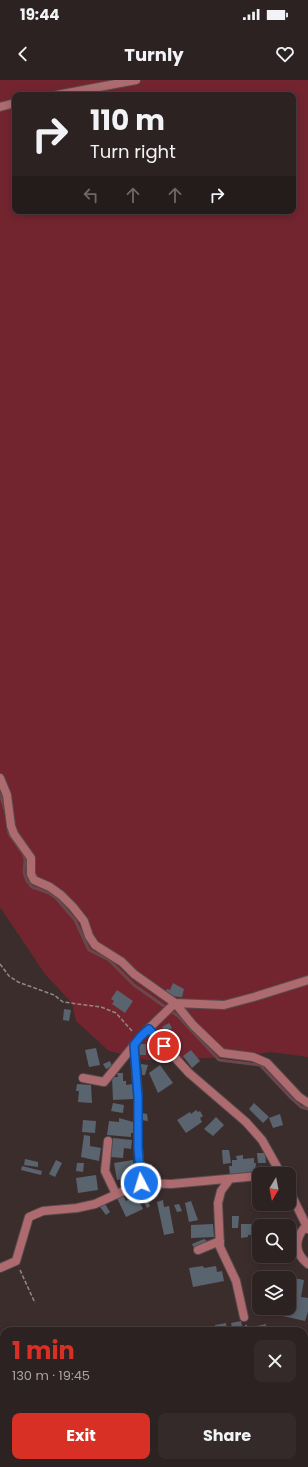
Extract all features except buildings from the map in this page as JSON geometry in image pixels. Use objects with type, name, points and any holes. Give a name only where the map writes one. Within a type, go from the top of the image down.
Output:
[{"type":"street","points":[[73,92],[136,80]]},
{"type":"street","points":[[0,107],[12,104]]},
{"type":"street","points":[[0,778],[7,795],[11,826],[14,834],[31,858],[30,874],[34,880],[50,887],[72,907],[84,921],[89,936],[95,945],[122,962],[134,974],[174,1004],[216,1049],[222,1053],[253,1057],[267,1063],[299,1097],[308,1102]]},
{"type":"street","points":[[83,1078],[104,1082],[136,1042],[174,1004],[224,1004],[254,997],[308,980]]},
{"type":"street","points":[[149,1029],[189,1073],[218,1100],[246,1122],[262,1140],[276,1167]]},
{"type":"street","points":[[136,1042],[138,1147],[141,1183]]},
{"type":"street","points":[[108,1141],[105,1171],[116,1194]]},
{"type":"street","points":[[0,1268],[16,1261],[29,1217],[43,1211],[77,1208],[95,1204],[141,1183],[171,1184],[252,1177]]},
{"type":"street","points":[[229,1180],[222,1191],[218,1203],[220,1247],[236,1282],[244,1317]]},
{"type":"street","points":[[296,1204],[307,1227],[299,1236],[297,1249],[302,1259],[308,1264]]},
{"type":"street","points":[[198,1250],[220,1241]]},
{"type":"path","points":[[0,964],[9,976],[18,982],[54,996],[63,1002],[101,1007],[116,1012],[136,1042]]},
{"type":"path","points":[[16,1261],[36,1303]]},
{"type":"shaded area","points":[[0,80],[308,80],[308,1057],[271,1052],[238,1057],[147,1060],[109,1051],[76,1021],[72,1003],[45,974],[0,907]]},
{"type":"waterway","points":[[0,794],[6,813]]},
{"type":"waterway","points":[[8,829],[9,834],[24,855],[24,873],[27,881],[32,887],[49,893],[56,898],[75,920],[89,950],[109,960],[134,985],[178,1016],[219,1060],[260,1065],[291,1098],[301,1107],[308,1109]]},
{"type":"route","points":[[141,1183],[137,1126],[138,1097],[134,1045],[149,1029],[164,1046]]}]
